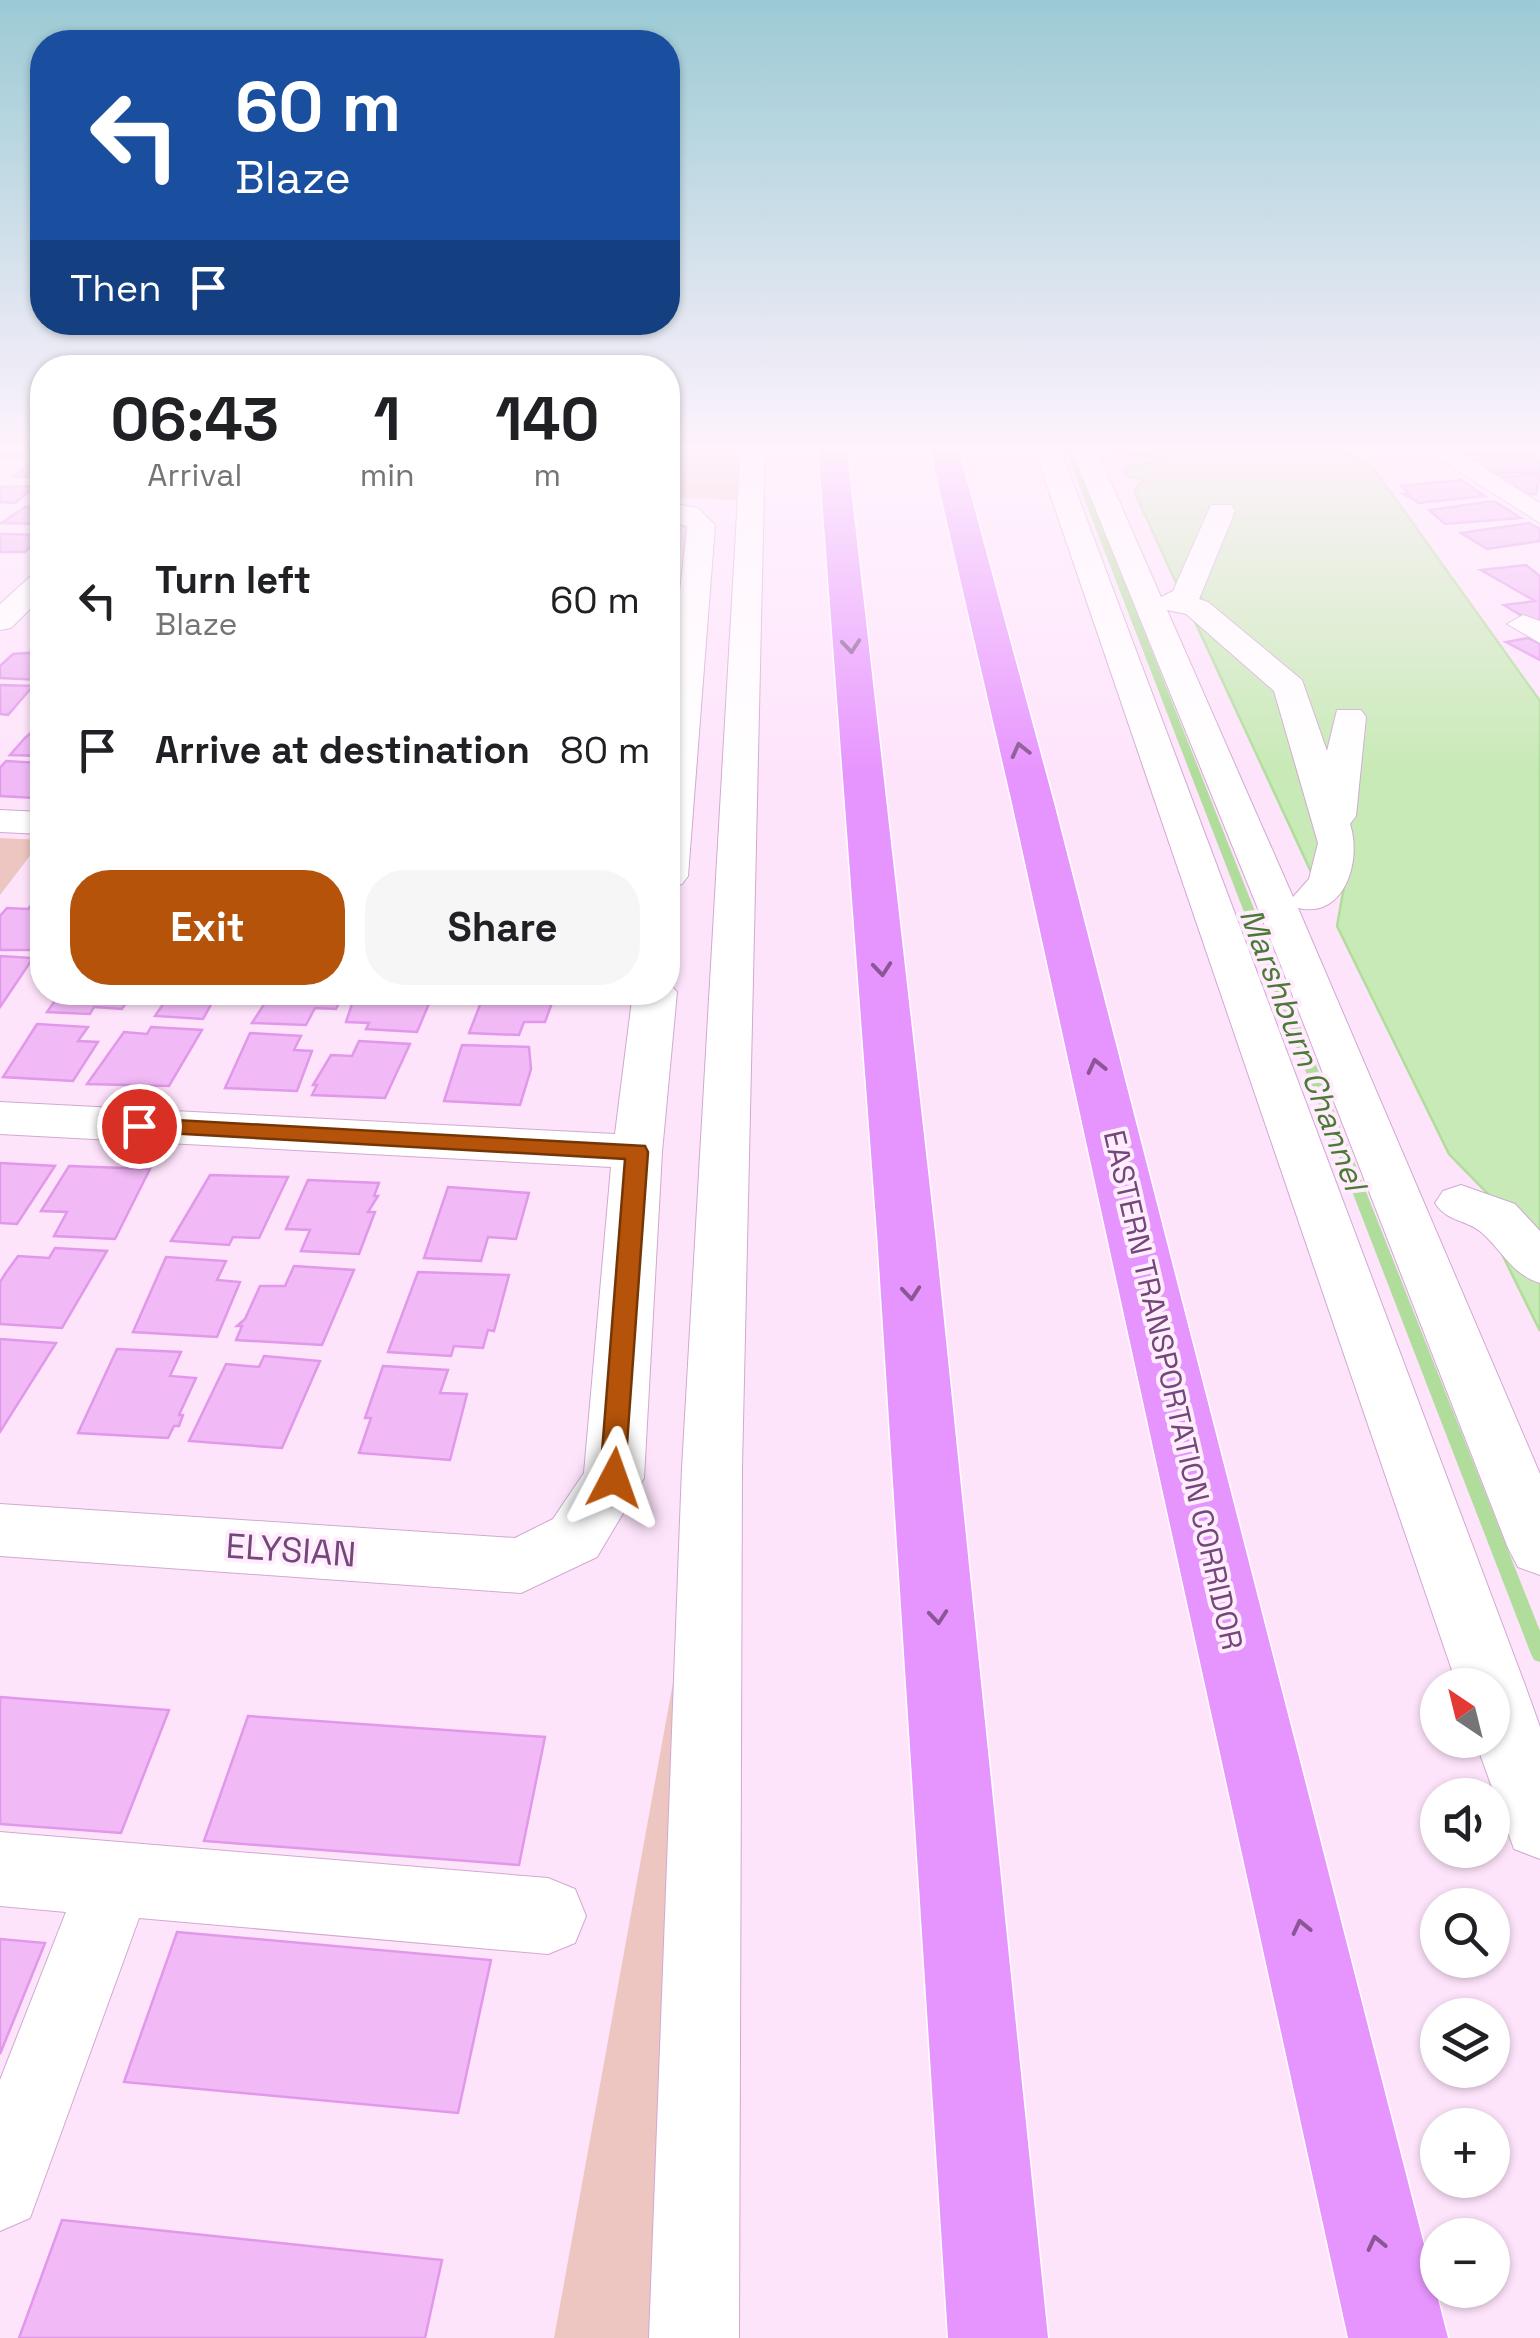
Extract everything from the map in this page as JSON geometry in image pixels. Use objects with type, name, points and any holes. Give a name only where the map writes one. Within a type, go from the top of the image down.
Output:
[{"type":"highway","points":[[842,553],[908,1252],[998,2338]]},
{"type":"highway","name":"EASTERN TRANSPORTATION CORRIDOR","points":[[970,553],[1033,802],[1398,2338]]},
{"type":"street","points":[[680,615],[694,553]]},
{"type":"street","points":[[694,2338],[712,1468],[749,553]]},
{"type":"street","points":[[1085,553],[1485,1668]]},
{"type":"street","points":[[1127,553],[1299,958],[1540,1548]]},
{"type":"street","points":[[1204,553],[1186,596],[1173,602],[1197,608],[1290,687],[1334,834]]},
{"type":"street","points":[[1312,899],[1328,883],[1349,717]]},
{"type":"street","points":[[0,821],[30,822]]},
{"type":"street","points":[[0,1118],[637,1152],[653,1005]]},
{"type":"street","name":"ELYSIAN","points":[[0,1530],[521,1566],[575,1538],[614,1478],[637,1152]]},
{"type":"street","points":[[1461,1203],[1497,1218],[1540,1264]]},
{"type":"street","points":[[1510,1739],[1540,1824]]},
{"type":"street","points":[[0,1868],[548,1916]]},
{"type":"street","points":[[0,2188],[116,1879]]},
{"type":"shaded area","points":[[1163,553],[1434,553],[1540,701],[1540,1331],[1498,1246],[1528,1235],[1449,1154],[1337,926],[1345,881],[1313,876],[1191,613],[1207,609],[1198,592],[1179,589]]},
{"type":"shaded area","points":[[0,838],[30,839],[30,856],[0,895]]},
{"type":"shaded area","points":[[712,1468],[681,2338],[554,2338]]},
{"type":"building","points":[[1526,565],[1540,576],[1540,627],[1504,605],[1535,601],[1481,570]]},
{"type":"building","points":[[1528,638],[1540,644],[1540,660],[1506,642]]},
{"type":"building","points":[[30,653],[30,680],[0,678],[0,666],[13,654]]},
{"type":"building","points":[[0,685],[30,686],[8,715],[0,714]]},
{"type":"building","points":[[30,734],[30,756],[10,755]]},
{"type":"building","points":[[6,761],[30,762],[30,798],[0,796],[0,768]]},
{"type":"building","points":[[30,906],[30,950],[0,950],[0,916],[7,908]]},
{"type":"building","points":[[0,956],[30,958],[30,962],[0,1007]]},
{"type":"building","points":[[52,1005],[125,1005],[122,1009],[94,1007],[90,1014],[47,1012]]},
{"type":"building","points":[[163,1005],[211,1005],[203,1019],[155,1016]]},
{"type":"building","points":[[264,1005],[338,1005],[336,1009],[315,1008],[306,1025],[252,1023]]},
{"type":"building","points":[[352,1005],[428,1005],[417,1032],[366,1029],[369,1023],[346,1022]]},
{"type":"building","points":[[480,1005],[551,1005],[545,1022],[524,1022],[519,1035],[469,1033]]},
{"type":"building","points":[[37,1024],[88,1027],[78,1041],[98,1042],[73,1081],[3,1077]]},
{"type":"building","points":[[151,1027],[202,1030],[169,1086],[87,1084],[124,1032],[147,1034]]},
{"type":"building","points":[[250,1033],[301,1036],[294,1050],[312,1051],[297,1091],[225,1088]]},
{"type":"building","points":[[359,1041],[410,1044],[385,1098],[312,1095],[317,1085],[313,1085],[331,1055],[352,1056]]},
{"type":"building","points":[[462,1045],[529,1047],[531,1069],[520,1105],[444,1101]]},
{"type":"building","points":[[0,1163],[55,1166],[17,1224],[0,1223]]},
{"type":"building","points":[[69,1166],[150,1169],[115,1239],[54,1236],[67,1212],[41,1211]]},
{"type":"building","points":[[210,1175],[288,1177],[259,1238],[233,1237],[229,1245],[171,1241]]},
{"type":"building","points":[[308,1180],[379,1183],[374,1196],[378,1196],[368,1212],[375,1212],[359,1254],[301,1251],[310,1230],[286,1229]]},
{"type":"building","points":[[448,1187],[529,1193],[516,1239],[488,1237],[481,1261],[424,1258]]},
{"type":"building","points":[[55,1248],[107,1251],[62,1328],[0,1324],[0,1282],[18,1256],[49,1258]]},
{"type":"building","points":[[166,1257],[226,1261],[217,1280],[240,1282],[217,1337],[133,1332]]},
{"type":"building","points":[[294,1266],[354,1270],[322,1345],[236,1340],[242,1326],[237,1326],[245,1319],[260,1286],[285,1286]]},
{"type":"building","points":[[418,1272],[509,1275],[494,1331],[488,1330],[483,1348],[454,1346],[451,1356],[388,1352]]},
{"type":"building","points":[[0,1339],[56,1343],[0,1432]]},
{"type":"building","points":[[117,1349],[181,1352],[170,1376],[196,1378],[179,1415],[183,1415],[179,1426],[174,1426],[168,1438],[78,1433]]},
{"type":"building","points":[[264,1356],[320,1361],[282,1448],[189,1441],[226,1364],[259,1367]]},
{"type":"building","points":[[383,1366],[448,1370],[440,1393],[467,1394],[450,1460],[359,1453],[371,1418],[365,1418]]},
{"type":"building","points":[[0,1697],[169,1710],[121,1833],[0,1824]]},
{"type":"building","points":[[248,1716],[545,1737],[519,1865],[204,1841]]},
{"type":"building","points":[[177,1932],[491,1960],[458,2113],[124,2082]]},
{"type":"building","points":[[0,1939],[45,1943],[0,2054]]},
{"type":"building","points":[[62,2220],[442,2260],[425,2338],[19,2338]]},
{"type":"waterway","name":"Marshburn Channel","points":[[1109,553],[1540,1654]]},
{"type":"route","points":[[139,1126],[637,1152],[614,1478]]}]
